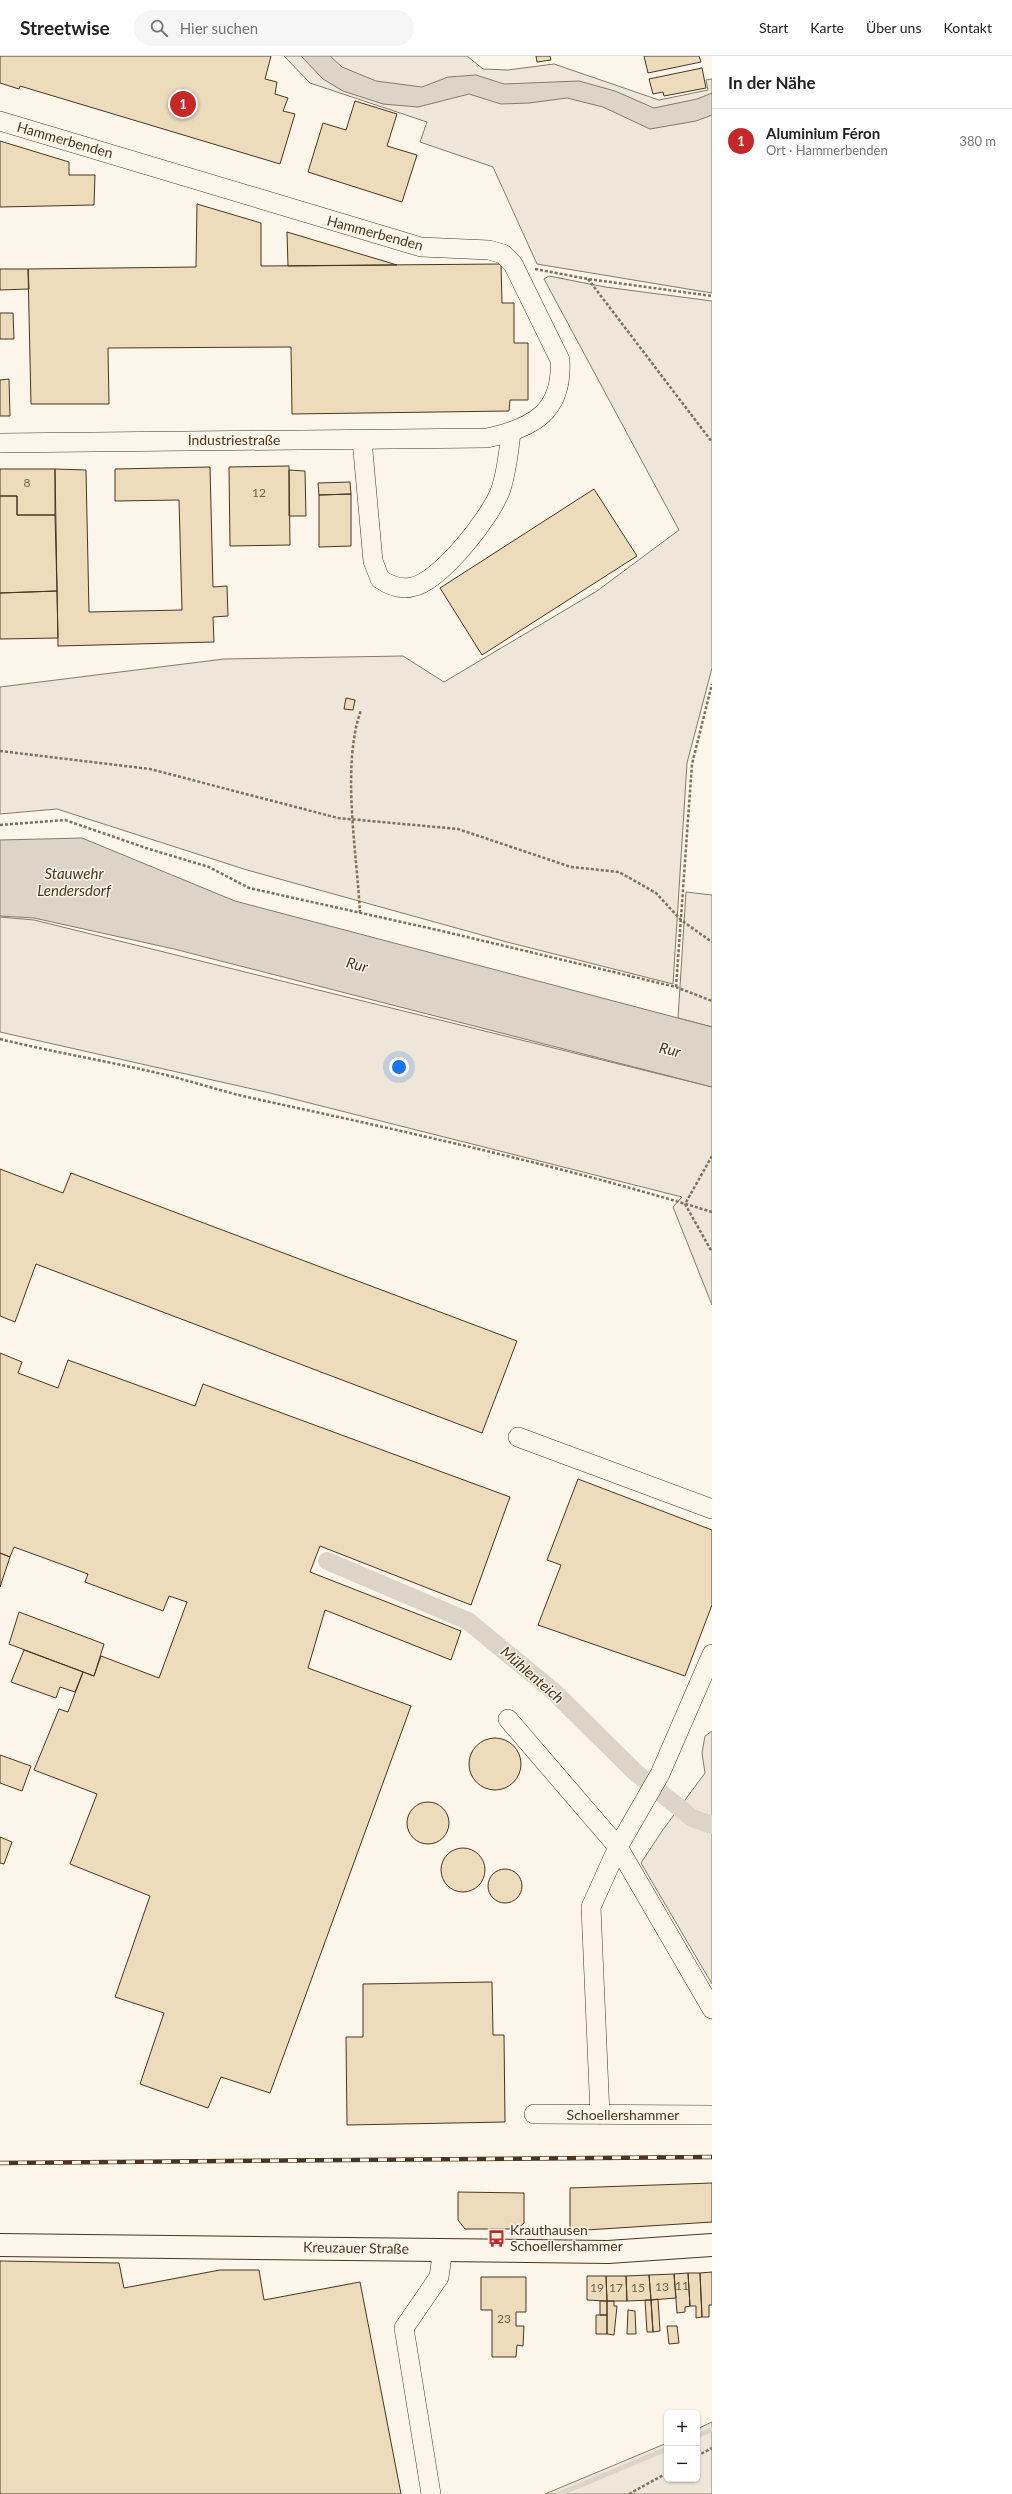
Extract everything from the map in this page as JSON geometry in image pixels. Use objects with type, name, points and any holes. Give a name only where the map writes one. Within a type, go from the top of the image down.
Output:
[{"type":"main road","name":"Kreuzauer Straße","points":[[0,2245],[608,2252],[712,2245]]},
{"type":"street","name":"Hammerbenden","points":[[0,121],[421,247],[489,250],[503,254],[513,264],[560,360],[561,377],[558,394],[552,406],[533,422],[511,432],[486,438],[468,440]]},
{"type":"street","points":[[362,440],[373,561],[380,579],[392,586],[412,587],[437,573],[458,552],[484,521],[501,490],[509,455],[511,432]]},
{"type":"street","name":"Industriestraße","points":[[0,443],[468,440]]},
{"type":"street","points":[[518,1438],[712,1509]]},
{"type":"street","points":[[600,2115],[591,1907],[618,1847],[660,1774],[712,1654]]},
{"type":"street","points":[[508,1719],[618,1847],[712,2009]]},
{"type":"street","name":"Schoellershammer","points":[[534,2114],[712,2115]]},
{"type":"street","points":[[431,2494],[404,2328],[439,2277],[443,2249]]},
{"type":"path","points":[[513,264],[588,279],[712,296]]},
{"type":"path","points":[[588,279],[712,442]]},
{"type":"path","points":[[676,987],[692,764],[712,684]]},
{"type":"path","points":[[360,913],[352,773],[356,724],[361,710]]},
{"type":"path","points":[[0,751],[150,769],[338,818],[458,829],[571,867],[619,872],[656,893],[681,920],[712,942]]},
{"type":"path","points":[[0,825],[65,820],[146,848],[209,867],[249,888],[676,987],[712,1001]]},
{"type":"path","points":[[0,1039],[64,1055],[144,1070],[246,1096],[311,1110],[587,1176],[712,1212]]},
{"type":"path","points":[[685,1204],[712,1156]]},
{"type":"path","points":[[685,1204],[712,1252]]},
{"type":"path","points":[[700,2454],[712,2448]]},
{"type":"path","points":[[629,2494],[664,2475]]},
{"type":"shaded area","points":[[284,56],[467,56],[483,69],[508,70],[554,64],[659,100],[708,90],[706,80],[712,79],[712,293],[537,264],[493,167],[420,142],[427,122],[310,83]]},
{"type":"shaded area","points":[[549,276],[605,287],[712,301],[712,668],[687,763],[673,984],[507,942],[247,870],[57,809],[0,814],[0,687],[224,659],[403,656],[444,682],[597,591],[679,530],[544,279]]},
{"type":"shaded area","points":[[686,892],[712,895],[712,1027],[678,1018]]},
{"type":"shaded area","points":[[0,917],[34,920],[712,1087],[712,1305],[673,1207],[682,1197],[270,1093],[0,1032]]},
{"type":"shaded area","points":[[712,1731],[712,1984],[641,1863],[662,1831],[705,1773],[702,1753],[705,1736]]},
{"type":"shaded area","points":[[712,2422],[712,2494],[545,2494],[664,2444],[664,2482],[700,2482],[700,2428]]},
{"type":"water","points":[[301,56],[330,56],[342,67],[376,81],[422,87],[448,77],[476,75],[504,84],[579,81],[615,91],[654,108],[697,99],[712,93],[712,115],[696,121],[650,129],[603,107],[567,98],[529,103],[501,104],[469,94],[418,107],[383,104],[343,91],[323,79]]},
{"type":"water","name":"Stauwehr Lendersdorf","points":[[82,838],[235,901],[712,1027],[712,1087],[174,949],[34,918],[0,916],[0,840]]},
{"type":"building","points":[[0,56],[271,56],[265,79],[277,82],[275,94],[288,98],[283,111],[295,114],[280,164],[20,86],[19,89],[0,83]]},
{"type":"building","points":[[536,56],[550,56],[551,60],[537,62]]},
{"type":"building","points":[[644,56],[699,56],[701,62],[648,73]]},
{"type":"building","points":[[702,68],[706,88],[664,96],[663,92],[653,94],[649,79]]},
{"type":"building","points":[[355,101],[397,114],[387,146],[417,155],[402,202],[308,172],[323,123],[346,130]]},
{"type":"building","points":[[0,141],[69,162],[69,175],[95,175],[94,205],[0,207]]},
{"type":"building","points":[[197,204],[261,223],[261,266],[501,264],[502,303],[514,303],[514,343],[528,343],[528,400],[510,400],[509,411],[292,414],[291,347],[108,348],[109,404],[31,404],[28,269],[196,267]]},
{"type":"building","points":[[287,232],[397,265],[288,266]]},
{"type":"building","points":[[0,269],[28,269],[29,289],[0,290]]},
{"type":"building","points":[[0,313],[13,313],[14,339],[0,339]]},
{"type":"building","points":[[9,379],[10,416],[0,416],[0,380]]},
{"type":"building","points":[[289,466],[290,545],[230,546],[229,467]]},
{"type":"building","points":[[210,467],[213,587],[227,586],[228,616],[213,617],[214,642],[58,646],[55,469],[86,470],[89,612],[182,610],[179,500],[115,501],[115,469]]},
{"type":"building","points":[[0,469],[55,469],[55,515],[17,515],[17,496],[0,496]]},
{"type":"building","points":[[289,470],[305,471],[306,516],[289,516]]},
{"type":"building","points":[[350,482],[351,494],[319,495],[318,483]]},
{"type":"building","points":[[594,489],[637,556],[482,655],[440,588]]},
{"type":"building","points":[[351,494],[351,546],[319,547],[319,495]]},
{"type":"building","points":[[0,496],[17,496],[17,515],[55,515],[57,591],[0,593]]},
{"type":"building","points":[[57,591],[58,638],[0,639],[0,593]]},
{"type":"building","points":[[346,698],[355,700],[353,710],[344,709]]},
{"type":"building","points":[[0,1169],[63,1193],[71,1173],[517,1341],[482,1433],[36,1264],[15,1322],[0,1316]]},
{"type":"building","points":[[0,1353],[22,1362],[18,1373],[58,1388],[68,1360],[195,1406],[203,1384],[510,1497],[471,1605],[320,1546],[310,1572],[461,1631],[451,1660],[325,1610],[308,1668],[411,1706],[270,2093],[221,2077],[208,2108],[140,2084],[164,2013],[115,1997],[150,1896],[70,1864],[97,1794],[34,1770],[59,1709],[68,1712],[83,1672],[94,1676],[101,1656],[159,1678],[187,1602],[169,1596],[163,1611],[85,1582],[88,1574],[14,1547],[10,1557],[0,1553]]},
{"type":"building","points":[[578,1479],[712,1530],[712,1605],[685,1676],[538,1625],[561,1565],[547,1560]]},
{"type":"building","points":[[0,1553],[10,1557],[0,1587]]},
{"type":"building","points":[[19,1612],[104,1644],[94,1676],[9,1644]]},
{"type":"building","points":[[24,1650],[83,1672],[75,1692],[60,1687],[56,1698],[11,1682]]},
{"type":"building","points":[[490,1738],[500,1738],[514,1745],[521,1759],[521,1769],[514,1783],[500,1790],[490,1790],[480,1786],[473,1779],[469,1769],[469,1759],[473,1749],[480,1742]]},
{"type":"building","points":[[0,1755],[31,1766],[22,1791],[0,1783]]},
{"type":"building","points":[[428,1802],[443,1808],[449,1823],[443,1838],[428,1844],[413,1838],[407,1823],[413,1808]]},
{"type":"building","points":[[0,1837],[12,1842],[4,1864],[0,1863]]},
{"type":"building","points":[[463,1848],[475,1852],[481,1858],[485,1870],[481,1882],[475,1888],[463,1892],[451,1888],[445,1882],[441,1870],[445,1858],[451,1852]]},
{"type":"building","points":[[505,1869],[517,1874],[522,1886],[517,1898],[505,1903],[493,1898],[488,1886],[493,1874]]},
{"type":"building","points":[[492,1982],[493,2035],[504,2035],[505,2122],[347,2125],[346,2037],[363,2037],[363,1984]]},
{"type":"building","points":[[712,2183],[712,2222],[570,2231],[570,2188]]},
{"type":"building","points":[[458,2192],[524,2193],[524,2223],[517,2229],[465,2229],[458,2220]]},
{"type":"building","points":[[0,2261],[119,2263],[124,2288],[220,2270],[259,2270],[264,2300],[360,2282],[401,2494],[0,2494]]},
{"type":"building","points":[[712,2272],[712,2305],[709,2305],[709,2317],[702,2317],[700,2273]]},
{"type":"building","points":[[688,2273],[690,2306],[685,2307],[685,2312],[677,2313],[674,2274]]},
{"type":"building","points":[[688,2273],[700,2273],[702,2317],[696,2318],[696,2306],[690,2306]]},
{"type":"building","points":[[674,2274],[676,2298],[651,2300],[649,2275]]},
{"type":"building","points":[[649,2275],[651,2300],[627,2301],[626,2276]]},
{"type":"building","points":[[587,2276],[606,2276],[607,2301],[587,2300]]},
{"type":"building","points":[[606,2276],[626,2276],[627,2301],[607,2301]]},
{"type":"building","points":[[481,2277],[526,2277],[526,2312],[516,2312],[516,2326],[524,2326],[523,2346],[517,2345],[516,2357],[492,2357],[492,2310],[481,2310]]},
{"type":"building","points":[[658,2299],[660,2331],[653,2332],[651,2300]]},
{"type":"building","points":[[645,2300],[651,2300],[653,2332],[647,2332]]},
{"type":"building","points":[[600,2301],[607,2301],[607,2315],[600,2315]]},
{"type":"building","points":[[607,2301],[614,2301],[614,2306],[617,2306],[614,2335],[607,2334]]},
{"type":"building","points":[[628,2310],[635,2311],[636,2334],[627,2334]]},
{"type":"building","points":[[596,2315],[607,2315],[607,2334],[596,2334]]},
{"type":"building","points":[[667,2326],[677,2326],[679,2343],[669,2344]]},
{"type":"waterway","name":"Mühlenteich","points":[[327,1561],[468,1621],[553,1691],[635,1772],[692,1818],[712,1825]]},
{"type":"waterway","points":[[700,2435],[712,2429]]},
{"type":"waterway","points":[[559,2494],[664,2450]]},
{"type":"railway","points":[[0,2163],[712,2157]]},
{"type":"place","name":"Aluminium Féron","points":[[183,104]]},
{"type":"place","name":"Krauthausen Schoellershammer","points":[[497,2238]]},
{"type":"water label","name":"Rur","points":[[357,965]]},
{"type":"water label","name":"Rur","points":[[670,1050]]}]
